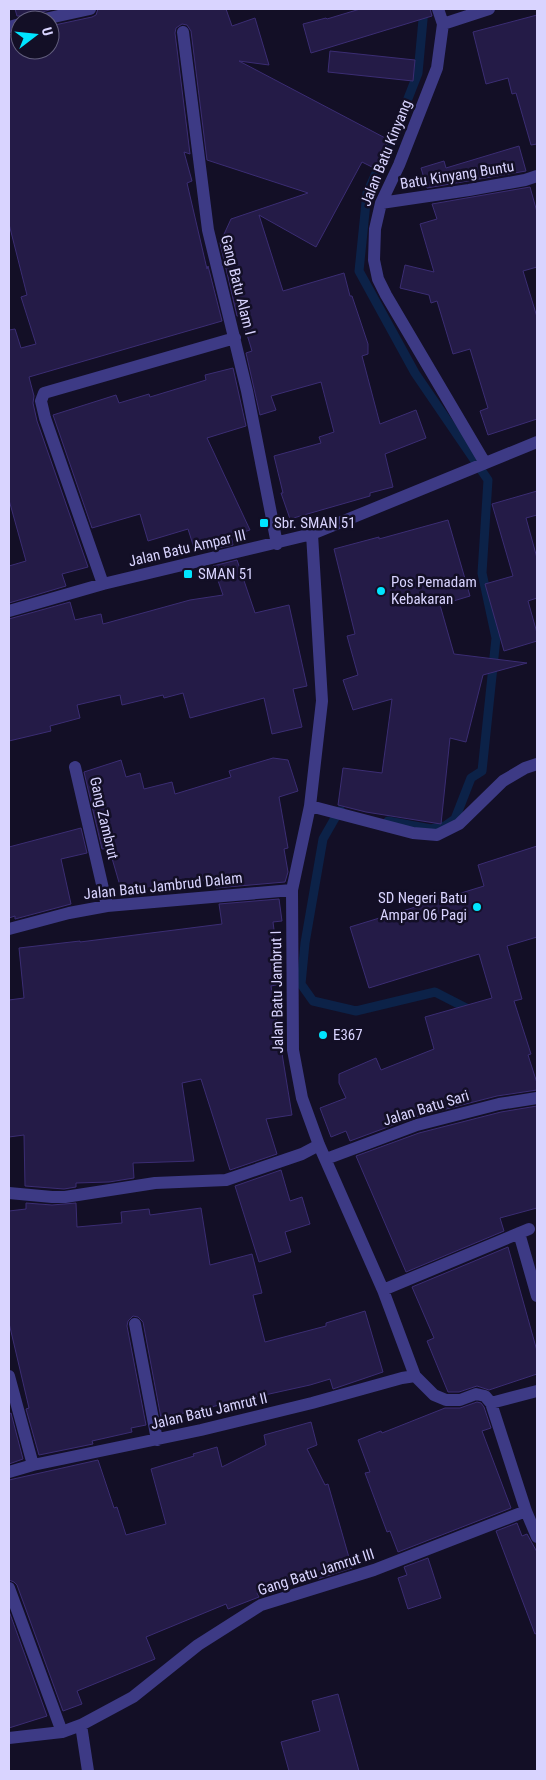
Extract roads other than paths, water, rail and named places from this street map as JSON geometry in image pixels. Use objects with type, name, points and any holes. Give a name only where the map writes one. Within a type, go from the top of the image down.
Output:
[{"type":"street","points":[[60,16],[90,9]]},
{"type":"street","name":"Jalan Batu Kinyang","points":[[438,9],[443,24],[437,68],[399,165],[381,203],[375,229],[374,260],[378,279],[483,464]]},
{"type":"street","points":[[443,24],[489,9]]},
{"type":"street","name":"Gang Batu Alam I","points":[[183,32],[208,230],[247,391],[277,544]]},
{"type":"street","name":"Batu Kinyang Buntu","points":[[381,203],[486,187],[537,176]]},
{"type":"street","points":[[103,584],[45,418],[41,401],[44,393],[235,338]]},
{"type":"street","name":"Jalan Batu Ampar III","points":[[9,611],[103,584],[277,544],[312,534],[537,442]]},
{"type":"street","name":"Jalan Batu Jambrut I","points":[[312,534],[322,701],[310,806],[292,890],[293,1050],[302,1098],[319,1145],[383,1290],[415,1376],[434,1395],[446,1400],[460,1400],[476,1394],[485,1396],[491,1403]]},
{"type":"street","points":[[310,806],[413,833],[437,834],[459,824],[503,781],[525,768],[537,764]]},
{"type":"street","name":"Gang Zambrut","points":[[76,767],[107,906]]},
{"type":"street","name":"Jalan Batu Jambrud Dalam","points":[[9,929],[69,913],[107,906],[292,890]]},
{"type":"street","name":"Jalan Batu Sari","points":[[326,1159],[417,1125],[537,1098]]},
{"type":"street","points":[[9,1193],[58,1197],[155,1183],[226,1180],[302,1154],[319,1145]]},
{"type":"street","points":[[383,1290],[524,1231],[537,1296]]},
{"type":"street","points":[[135,1324],[157,1440]]},
{"type":"street","points":[[9,1376],[33,1465]]},
{"type":"street","name":"Jalan Batu Jamrut II","points":[[9,1472],[33,1465],[157,1440],[415,1376]]},
{"type":"street","points":[[537,1391],[491,1403],[537,1537]]},
{"type":"street","name":"Gang Batu Jamrut III","points":[[9,1738],[62,1732],[81,1725],[133,1697],[198,1645],[261,1605],[374,1570],[531,1515]]},
{"type":"street","points":[[9,1588],[62,1732]]},
{"type":"street","points":[[81,1725],[88,1771]]},
{"type":"waterway","points":[[388,821],[431,829],[445,826],[455,819],[471,778],[482,771],[496,638],[482,573],[488,480],[415,373],[359,271],[367,193],[398,124],[418,73],[424,9]]},
{"type":"waterway","points":[[341,811],[339,811],[323,839],[305,943],[301,984],[313,1001],[356,1011],[435,992],[472,1011]]},
{"type":"place","name":"Sbr. SMAN 51","points":[[264,523]]},
{"type":"place","name":"SMAN 51","points":[[188,574]]},
{"type":"place","name":"Pos Pemadam Kebakaran","points":[[381,591]]},
{"type":"place","name":"SD Negeri Batu Ampar 06 Pagi","points":[[477,907]]},
{"type":"place","name":"E367","points":[[323,1035]]}]
